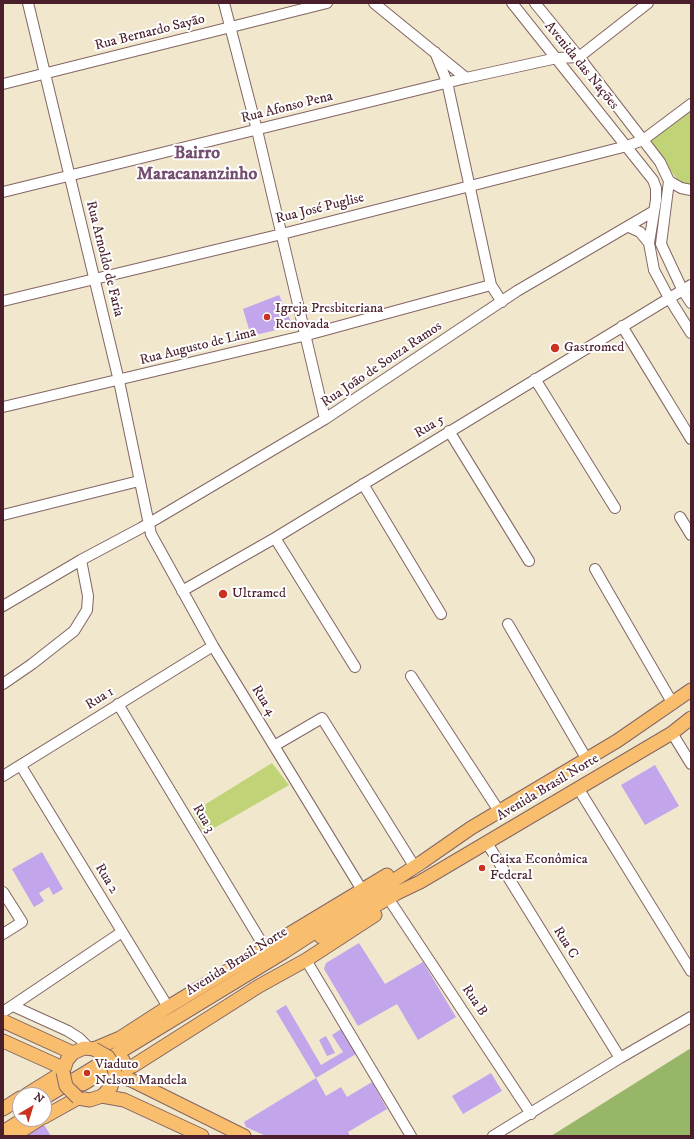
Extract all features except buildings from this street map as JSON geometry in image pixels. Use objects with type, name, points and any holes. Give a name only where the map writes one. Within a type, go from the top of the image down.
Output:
[{"type":"main road","name":"Avenida Brasil Norte","points":[[52,1093],[284,952],[422,862],[471,828],[586,758],[617,741],[673,704],[691,690]]},
{"type":"main road","name":"Avenida Brasil Norte","points":[[52,1101],[105,1071],[306,947],[397,893],[420,882],[672,734],[691,718]]},
{"type":"main road","name":"Avenida Brasil Norte","points":[[92,1048],[120,1038],[168,1007],[362,890],[411,861],[444,846]]},
{"type":"main road","name":"Avenida Brasil Norte","points":[[115,1074],[133,1066],[259,986],[306,960],[392,904],[420,882]]},
{"type":"main road","points":[[3,1021],[73,1053]]},
{"type":"main road","points":[[3,1041],[63,1070]]},
{"type":"main road","points":[[52,1112],[66,1103],[78,1098],[90,1100],[102,1096],[111,1087],[115,1074],[113,1065],[108,1057],[92,1048],[73,1053],[67,1060],[63,1070],[66,1086],[78,1098]]},
{"type":"main road","points":[[38,1087],[63,1070]]},
{"type":"main road","points":[[115,1074],[131,1080],[244,1136]]},
{"type":"main road","points":[[102,1096],[124,1100],[202,1136]]},
{"type":"main road","points":[[3,1109],[12,1103]]},
{"type":"main road","points":[[3,1123],[12,1117]]},
{"type":"main road","points":[[3,1132],[12,1126]]},
{"type":"main road","points":[[13,1136],[27,1127]]},
{"type":"street","name":"Rua Arnoldo de Faria","points":[[28,3],[95,278],[149,523]]},
{"type":"street","points":[[224,3],[257,130],[307,335],[325,419]]},
{"type":"street","name":"Rua Bernardo Sayão","points":[[3,84],[327,3]]},
{"type":"street","points":[[374,3],[466,78]]},
{"type":"street","name":"Avenida das Nações","points":[[512,3],[653,180],[656,188],[649,243],[654,270],[669,298],[691,333]]},
{"type":"street","name":"Avenida das Nações","points":[[535,3],[579,57],[660,162],[669,182]]},
{"type":"street","points":[[579,57],[648,3]]},
{"type":"street","points":[[435,52],[447,82],[491,285],[502,302]]},
{"type":"street","name":"Rua Afonso Pena","points":[[3,192],[447,82],[557,58],[579,57]]},
{"type":"street","name":"Rua José Puglise","points":[[3,301],[282,234],[627,146],[643,140],[691,104]]},
{"type":"street","points":[[691,190],[681,188],[669,182],[661,244],[687,288],[691,303]]},
{"type":"street","name":"Rua João de Souza Ramos","points":[[3,606],[81,560],[149,523],[325,419],[517,291],[629,227],[654,211]]},
{"type":"street","points":[[629,227],[640,232],[649,243]]},
{"type":"street","name":"Rua Augusto de Lima","points":[[3,407],[118,381],[307,335],[491,285]]},
{"type":"street","name":"Rua 5","points":[[182,592],[275,538],[622,326],[687,288]]},
{"type":"street","points":[[622,326],[691,439]]},
{"type":"street","points":[[535,379],[615,508]]},
{"type":"street","points":[[449,431],[529,561]]},
{"type":"street","points":[[3,515],[139,481]]},
{"type":"street","points":[[363,484],[440,614]]},
{"type":"street","points":[[680,517],[691,535]]},
{"type":"street","name":"Rua 4","points":[[149,523],[151,534],[213,646],[362,890]]},
{"type":"street","points":[[275,538],[355,667]]},
{"type":"street","points":[[3,684],[32,664],[74,630],[87,610],[88,596],[81,560]]},
{"type":"street","points":[[595,569],[673,704]]},
{"type":"street","points":[[508,624],[586,758]]},
{"type":"street","name":"Rua 1","points":[[3,776],[213,646]]},
{"type":"street","points":[[410,676],[499,811]]},
{"type":"street","name":"Rua 3","points":[[118,704],[265,948]]},
{"type":"street","points":[[274,746],[322,718],[411,861]]},
{"type":"street","points":[[672,734],[691,764]]},
{"type":"street","name":"Rua 2","points":[[21,766],[168,1007]]},
{"type":"street","points":[[578,788],[691,971]]},
{"type":"street","name":"Rua C","points":[[487,843],[620,1058]]},
{"type":"street","points":[[3,892],[22,922],[3,934]]},
{"type":"street","name":"Rua B","points":[[392,904],[531,1114]]},
{"type":"street","points":[[3,1012],[122,932]]},
{"type":"street","points":[[306,960],[412,1136]]},
{"type":"street","points":[[13,1006],[68,1031],[92,1048]]},
{"type":"street","points":[[493,1136],[620,1058],[691,1017]]},
{"type":"green space","points":[[691,105],[691,186],[685,189],[647,141]]},
{"type":"green space","points":[[272,763],[289,785],[204,834],[193,812]]},
{"type":"green space","points":[[691,1048],[691,1136],[551,1136]]},
{"type":"place","name":"Igreja Presbiteriana Renovada","points":[[267,317]]},
{"type":"place","name":"Gastromed","points":[[555,348]]},
{"type":"place","name":"Ultramed","points":[[223,594]]},
{"type":"place","name":"Caixa Econômica Federal","points":[[482,868]]},
{"type":"place","name":"Viaduto Nelson Mandela","points":[[87,1073]]},
{"type":"district","name":"Bairro Maracananzinho","points":[[197,164]]}]
